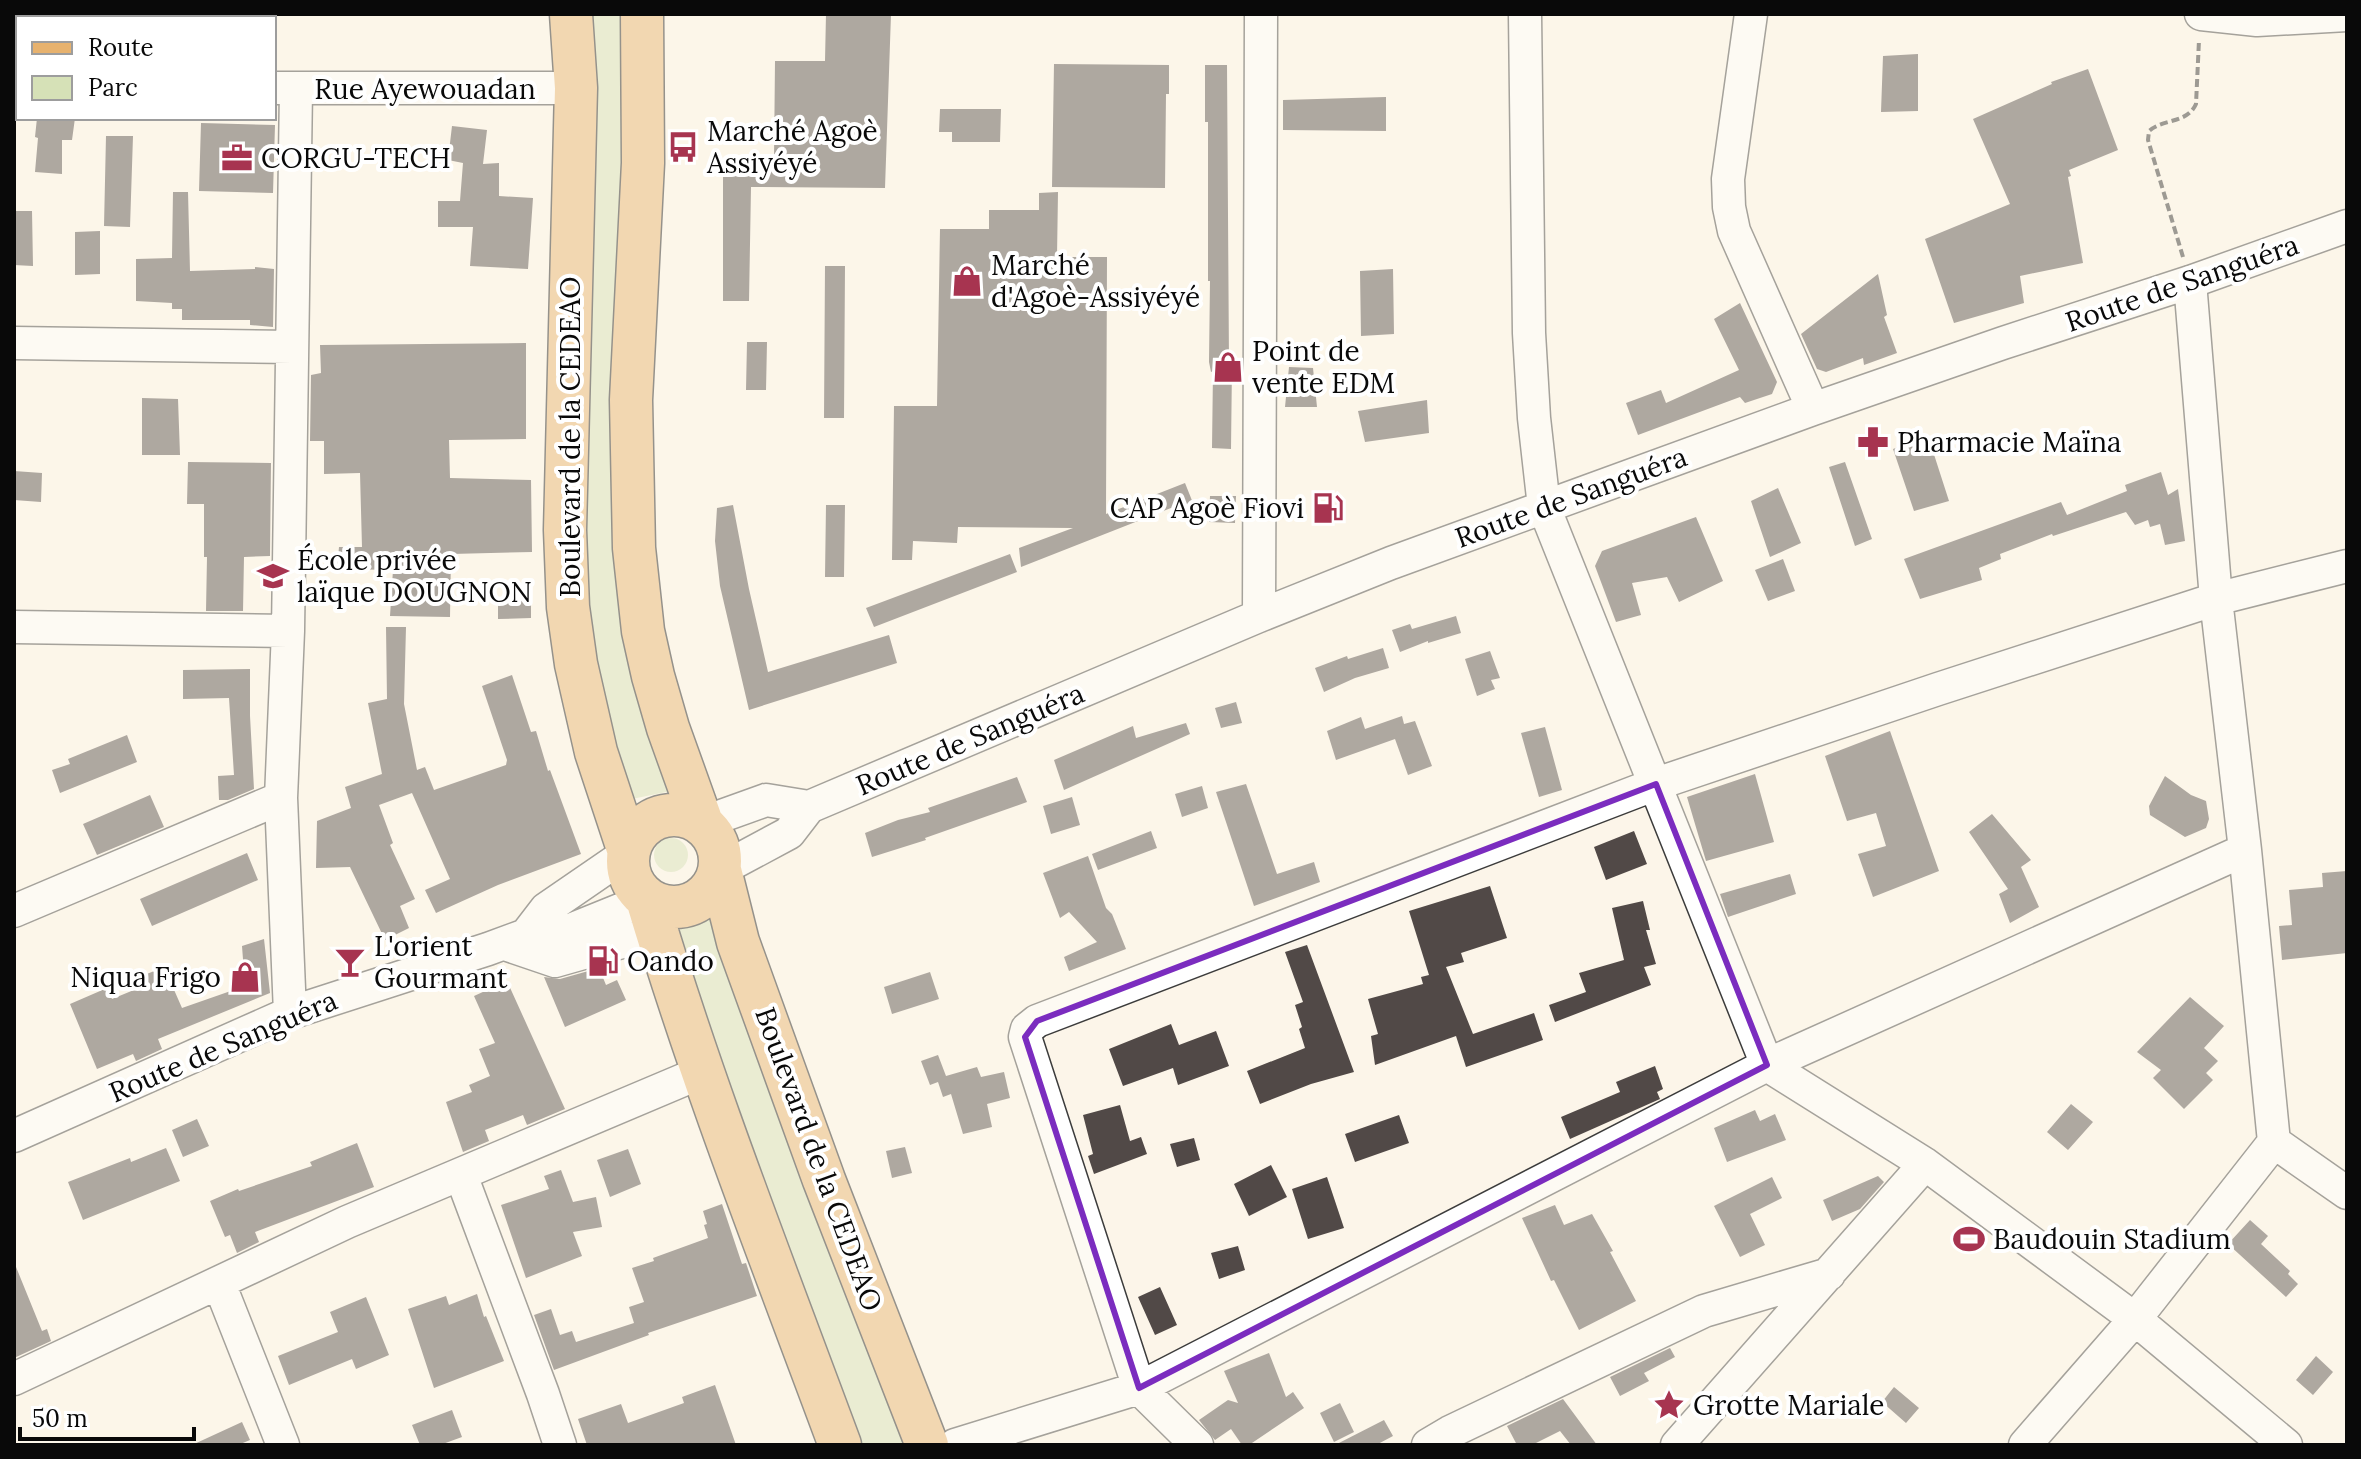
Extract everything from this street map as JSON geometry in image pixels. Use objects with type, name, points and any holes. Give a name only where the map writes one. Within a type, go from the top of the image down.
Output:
[{"type":"main road","name":"Boulevard de la CEDEAO","points":[[571,14],[576,88],[565,530],[568,607],[576,664],[596,752],[629,852]]},
{"type":"main road","points":[[642,14],[643,163],[631,400],[634,548],[643,631],[653,676],[702,823]]},
{"type":"main road","points":[[652,915],[659,905],[685,907],[697,902],[708,894],[715,883],[720,870],[718,844],[712,833],[691,817],[664,816],[641,829],[633,839],[629,852],[631,878],[652,915],[702,1072],[840,1445]]},
{"type":"main road","name":"Boulevard de la CEDEAO","points":[[720,870],[738,942],[797,1106],[927,1445]]},
{"type":"street","points":[[1259,616],[1261,14]]},
{"type":"street","points":[[1525,14],[1528,317],[1534,418],[1544,507],[1767,1065],[1925,1164],[2135,1319],[2286,1445]]},
{"type":"street","points":[[1751,14],[1728,179],[1729,207],[1734,231],[1813,409]]},
{"type":"street","points":[[2200,20],[2347,15]]},
{"type":"street","name":"Rue Ayewouadan","points":[[285,88],[576,88]]},
{"type":"street","points":[[285,88],[292,224],[292,347],[288,631],[281,798],[290,1013]]},
{"type":"street","name":"Route de Sanguéra","points":[[720,870],[789,833],[809,807],[1391,563],[1813,409],[2347,226]]},
{"type":"street","points":[[2025,1445],[2135,1319],[2274,1142],[2216,599],[2190,282]]},
{"type":"street","points":[[14,343],[292,347]]},
{"type":"street","points":[[1197,1445],[1139,1388],[1025,1037],[1027,1029],[1037,1021],[1656,784],[2216,599],[2347,566]]},
{"type":"street","points":[[14,627],[288,631]]},
{"type":"street","points":[[14,911],[281,798]]},
{"type":"street","points":[[702,823],[766,800],[809,807]]},
{"type":"street","points":[[955,1445],[1139,1388],[1767,1065],[2245,850]]},
{"type":"street","points":[[514,939],[546,909],[629,852]]},
{"type":"street","name":"Route de Sanguéra","points":[[14,1136],[290,1013],[514,939],[558,935],[652,915]]},
{"type":"street","points":[[14,1379],[347,1222],[702,1072]]},
{"type":"street","points":[[2274,1142],[2347,1193]]},
{"type":"street","points":[[1677,1445],[1925,1164]]},
{"type":"street","points":[[461,1175],[560,1445]]},
{"type":"street","points":[[1428,1445],[1704,1311],[1829,1274]]},
{"type":"street","points":[[219,1283],[283,1445]]},
{"type":"path","points":[[2190,282],[2148,140],[2149,131],[2156,125],[2185,117],[2196,104],[2200,20]]},
{"type":"highlighted area","points":[[1656,784],[1767,1065],[1139,1388],[1025,1037],[1037,1021]]},
{"type":"green space","points":[[588,14],[629,14],[627,158],[671,791],[632,799],[596,695],[582,624]]},
{"type":"green space","points":[[671,838],[683,843],[688,855],[683,867],[671,872],[659,867],[654,855],[659,843]]},
{"type":"green space","points":[[712,912],[908,1445],[856,1445],[664,926]]},
{"type":"building","points":[[826,14],[891,14],[885,188],[751,187],[749,301],[723,301],[723,158],[774,159],[775,61],[825,61]]},
{"type":"building","points":[[1918,54],[1918,111],[1881,112],[1883,56]]},
{"type":"building","points":[[1054,64],[1169,65],[1165,188],[1052,187]]},
{"type":"building","points":[[1205,65],[1227,65],[1231,449],[1212,448],[1213,371],[1209,362]]},
{"type":"building","points":[[2088,69],[2118,150],[2069,170],[2083,263],[2020,276],[2024,303],[1954,323],[1925,239],[2010,204],[1973,119],[2051,82]]},
{"type":"building","points":[[1386,97],[1386,131],[1283,130],[1283,100]]},
{"type":"building","points":[[940,109],[1001,109],[1000,142],[952,142],[952,132],[939,132]]},
{"type":"building","points":[[37,120],[75,120],[72,140],[62,140],[62,174],[35,172],[38,138],[35,137]]},
{"type":"building","name":"CORGU-TECH","points":[[201,123],[275,125],[273,193],[199,191]]},
{"type":"building","points":[[452,126],[487,130],[483,164],[499,163],[499,196],[533,198],[528,269],[470,266],[473,227],[438,227],[438,201],[460,201],[463,163],[448,160]]},
{"type":"building","points":[[106,136],[133,136],[130,227],[104,226]]},
{"type":"building","points":[[173,192],[188,192],[190,271],[255,267],[274,269],[273,327],[250,325],[250,320],[182,320],[182,309],[172,309],[172,303],[136,301],[136,259],[172,258]]},
{"type":"building","points":[[1058,192],[1057,257],[1107,257],[1106,514],[1185,483],[1195,508],[1174,516],[1171,508],[1021,567],[1019,548],[1073,528],[958,527],[957,543],[913,541],[912,560],[892,560],[894,406],[937,406],[940,229],[989,229],[989,210],[1039,210],[1039,193]]},
{"type":"building","points":[[14,211],[32,211],[33,266],[14,265]]},
{"type":"building","points":[[100,231],[100,274],[75,275],[75,232]]},
{"type":"building","points":[[825,266],[845,266],[844,418],[824,418]]},
{"type":"building","points":[[1393,269],[1394,334],[1361,336],[1360,271]]},
{"type":"building","points":[[1878,274],[1887,315],[1884,317],[1897,353],[1864,365],[1863,358],[1826,372],[1817,369],[1801,334]]},
{"type":"building","points":[[1740,303],[1777,382],[1772,394],[1745,403],[1740,397],[1638,435],[1626,403],[1661,390],[1666,403],[1739,370],[1714,319]]},
{"type":"building","points":[[747,342],[767,342],[766,390],[746,390]]},
{"type":"building","points":[[526,343],[526,439],[449,440],[450,478],[531,480],[532,552],[451,554],[450,617],[390,616],[393,570],[337,569],[339,547],[362,547],[360,473],[324,474],[324,441],[310,441],[311,375],[321,373],[320,345]]},
{"type":"building","points":[[1289,367],[1313,368],[1317,407],[1285,407]]},
{"type":"building","points":[[142,398],[178,399],[180,455],[142,455]]},
{"type":"building","points":[[1427,400],[1429,433],[1365,442],[1358,411]]},
{"type":"building","points":[[1929,439],[1949,501],[1914,511],[1893,449]]},
{"type":"building","points":[[188,462],[271,463],[270,556],[244,557],[243,611],[206,611],[204,504],[187,504]]},
{"type":"building","points":[[1845,462],[1872,539],[1855,546],[1829,467]]},
{"type":"building","points":[[14,471],[42,473],[41,502],[14,500]]},
{"type":"building","points":[[2161,472],[2168,495],[2178,489],[2185,541],[2165,545],[2160,524],[2150,527],[2148,520],[2135,525],[2126,512],[2052,534],[2000,554],[2001,559],[1979,568],[1982,580],[1920,599],[1904,559],[2061,502],[2067,515],[2127,491],[2125,485]]},
{"type":"building","points":[[1778,488],[1801,543],[1770,557],[1751,501]]},
{"type":"building","points":[[1210,496],[1236,496],[1235,523],[1209,522]]},
{"type":"building","points":[[733,505],[768,672],[889,635],[897,663],[749,710],[720,586],[715,541],[717,508]]},
{"type":"building","points":[[826,505],[845,505],[844,577],[825,577]]},
{"type":"building","points":[[1696,517],[1723,581],[1679,602],[1667,577],[1632,583],[1641,615],[1616,622],[1595,566],[1602,551]]},
{"type":"building","points":[[1010,554],[1017,572],[874,627],[866,608]]},
{"type":"building","points":[[1783,559],[1795,591],[1768,601],[1755,570]]},
{"type":"building","points":[[531,598],[531,618],[498,619],[498,599]]},
{"type":"building","points":[[1456,616],[1461,633],[1400,652],[1392,630],[1410,624],[1412,629]]},
{"type":"building","points":[[386,627],[406,627],[404,704],[417,770],[425,767],[434,790],[506,765],[507,760],[482,686],[512,675],[531,732],[536,731],[548,771],[581,854],[498,885],[436,913],[425,890],[450,879],[412,793],[379,805],[393,843],[390,845],[415,899],[400,906],[409,928],[385,940],[350,867],[316,868],[317,821],[351,808],[345,787],[382,774],[368,703],[387,699]]},
{"type":"building","points":[[1383,648],[1389,668],[1324,692],[1315,668],[1347,656],[1348,659]]},
{"type":"building","points":[[1490,651],[1500,678],[1491,680],[1495,689],[1477,696],[1465,659]]},
{"type":"building","points":[[250,669],[254,789],[228,800],[219,800],[218,776],[234,775],[229,698],[183,699],[183,670]]},
{"type":"building","points":[[1236,702],[1242,723],[1221,728],[1215,708]]},
{"type":"building","points":[[1402,716],[1404,724],[1415,721],[1432,766],[1408,775],[1395,739],[1336,760],[1327,731],[1361,717],[1365,729]]},
{"type":"building","points":[[1186,723],[1190,734],[1064,790],[1054,760],[1133,726],[1136,738]]},
{"type":"building","points":[[1545,727],[1562,790],[1539,797],[1521,733]]},
{"type":"building","points":[[1890,731],[1939,871],[1873,897],[1858,854],[1886,846],[1876,813],[1847,821],[1825,756]]},
{"type":"building","points":[[127,735],[137,762],[60,793],[52,770],[70,764],[68,759]]},
{"type":"building","points":[[1755,774],[1774,842],[1706,861],[1687,797]]},
{"type":"building","points":[[2165,776],[2191,795],[2206,801],[2209,819],[2206,828],[2185,837],[2150,815],[2149,806]]},
{"type":"building","points":[[1017,777],[1027,802],[872,857],[865,833],[930,812],[928,808]]},
{"type":"building","points":[[1246,784],[1277,874],[1314,862],[1320,882],[1254,906],[1216,792]]},
{"type":"building","points":[[1202,786],[1208,808],[1182,817],[1175,794]]},
{"type":"building","points":[[150,795],[164,827],[97,855],[83,824]]},
{"type":"building","points":[[1072,797],[1080,825],[1051,834],[1043,806]]},
{"type":"building","points":[[1992,814],[2031,860],[2021,867],[2039,907],[2010,923],[1999,894],[2008,889],[1969,832]]},
{"type":"building","points":[[1151,831],[1157,848],[1098,870],[1092,854]]},
{"type":"building","points":[[1634,831],[1647,864],[1606,880],[1594,847]]},
{"type":"building","points":[[247,853],[258,880],[152,926],[140,899]]},
{"type":"building","points":[[1088,856],[1106,908],[1112,914],[1126,949],[1069,971],[1064,957],[1097,942],[1069,912],[1060,918],[1043,873]]},
{"type":"building","points":[[2347,871],[2347,953],[2282,960],[2279,926],[2292,925],[2289,890],[2323,887],[2322,873]]},
{"type":"building","points":[[1790,874],[1796,894],[1728,917],[1720,894]]},
{"type":"building","points":[[1490,886],[1507,938],[1461,953],[1464,962],[1446,967],[1473,1034],[1534,1013],[1543,1040],[1466,1067],[1456,1036],[1375,1065],[1371,1036],[1378,1034],[1368,999],[1423,984],[1421,977],[1429,975],[1409,911]]},
{"type":"building","points":[[1643,901],[1650,930],[1646,930],[1656,964],[1644,967],[1651,985],[1555,1022],[1549,1005],[1586,992],[1579,973],[1624,960],[1612,908]]},
{"type":"building","points":[[264,939],[270,993],[158,1039],[162,1049],[136,1061],[133,1054],[97,1069],[70,1004],[107,988],[112,999],[146,985],[142,976],[164,967],[182,1008],[245,986],[242,946]]},
{"type":"building","points":[[1307,945],[1354,1072],[1311,1084],[1260,1104],[1247,1071],[1305,1048],[1295,1005],[1303,1002],[1285,952]]},
{"type":"building","points":[[599,968],[606,985],[617,980],[626,1000],[565,1027],[544,977],[560,979]]},
{"type":"building","points":[[930,972],[939,999],[892,1014],[884,987]]},
{"type":"building","points":[[507,981],[565,1109],[527,1125],[523,1115],[485,1130],[489,1141],[463,1152],[446,1102],[472,1092],[469,1085],[490,1076],[479,1049],[495,1043],[474,996]]},
{"type":"building","points":[[2190,997],[2224,1026],[2204,1048],[2218,1061],[2206,1073],[2213,1080],[2184,1109],[2153,1078],[2161,1070],[2137,1052]]},
{"type":"building","points":[[1171,1024],[1179,1045],[1216,1031],[1229,1066],[1178,1085],[1173,1068],[1123,1086],[1109,1049]]},
{"type":"building","points":[[938,1055],[946,1076],[977,1067],[981,1077],[1004,1072],[1010,1098],[987,1104],[992,1127],[963,1134],[951,1094],[943,1097],[938,1082],[930,1085],[921,1061]]},
{"type":"building","points":[[1655,1066],[1663,1089],[1657,1092],[1660,1099],[1570,1139],[1561,1117],[1620,1092],[1616,1082]]},
{"type":"building","points":[[2071,1104],[2093,1122],[2068,1150],[2047,1132]]},
{"type":"building","points":[[1120,1105],[1130,1141],[1141,1137],[1147,1154],[1094,1174],[1088,1156],[1093,1154],[1083,1115]]},
{"type":"building","points":[[1755,1110],[1760,1121],[1775,1114],[1786,1140],[1727,1162],[1714,1128]]},
{"type":"building","points":[[1399,1115],[1409,1143],[1355,1162],[1345,1134]]},
{"type":"building","points":[[197,1119],[209,1146],[183,1157],[172,1130]]},
{"type":"building","points":[[1194,1138],[1200,1160],[1177,1167],[1170,1144]]},
{"type":"building","points":[[357,1143],[374,1187],[255,1232],[259,1242],[237,1253],[230,1235],[225,1237],[210,1201],[312,1166],[310,1162]]},
{"type":"building","points":[[905,1147],[912,1173],[892,1178],[886,1151]]},
{"type":"building","points":[[166,1148],[180,1181],[83,1220],[68,1182]]},
{"type":"building","points":[[628,1149],[641,1184],[610,1197],[597,1160]]},
{"type":"building","points":[[1271,1165],[1287,1197],[1249,1216],[1234,1184]]},
{"type":"building","points":[[561,1170],[573,1202],[596,1197],[602,1227],[573,1232],[582,1256],[526,1278],[501,1205],[549,1189],[544,1176]]},
{"type":"building","points":[[1878,1176],[1884,1182],[1860,1209],[1832,1221],[1823,1200]]},
{"type":"building","points":[[1327,1177],[1344,1228],[1308,1239],[1292,1189]]},
{"type":"building","points":[[1772,1177],[1782,1198],[1750,1214],[1765,1245],[1740,1257],[1714,1206]]},
{"type":"building","points":[[722,1204],[742,1264],[746,1263],[757,1296],[648,1333],[554,1370],[534,1315],[551,1309],[560,1335],[572,1331],[576,1342],[634,1323],[629,1307],[644,1302],[632,1268],[708,1238],[703,1211]]},
{"type":"building","points":[[1555,1205],[1564,1225],[1592,1214],[1636,1301],[1579,1330],[1554,1280],[1551,1281],[1522,1218]]},
{"type":"building","points":[[2250,1220],[2268,1236],[2261,1244],[2290,1271],[2288,1274],[2298,1284],[2286,1297],[2228,1244]]},
{"type":"building","points":[[1238,1246],[1245,1270],[1219,1279],[1211,1253]]},
{"type":"building","points":[[14,1262],[42,1331],[47,1329],[51,1341],[14,1358]]},
{"type":"building","points":[[1160,1287],[1177,1325],[1155,1335],[1138,1297]]},
{"type":"building","points":[[477,1294],[504,1361],[434,1388],[408,1309],[446,1296],[449,1305]]},
{"type":"building","points":[[366,1297],[389,1355],[356,1369],[352,1359],[289,1385],[278,1356],[338,1332],[330,1312]]},
{"type":"building","points":[[1670,1348],[1675,1357],[1644,1373],[1649,1381],[1620,1396],[1610,1377]]},
{"type":"building","points":[[1269,1353],[1286,1397],[1293,1392],[1304,1408],[1249,1445],[1242,1445],[1231,1429],[1215,1440],[1199,1420],[1228,1400],[1238,1403],[1224,1371]]},
{"type":"building","points":[[2316,1356],[2333,1372],[2313,1395],[2296,1380]]},
{"type":"building","points":[[715,1385],[736,1445],[587,1445],[578,1419],[621,1404],[628,1423],[684,1403],[682,1397]]},
{"type":"building","points":[[1894,1387],[1919,1408],[1906,1423],[1882,1402]]},
{"type":"building","points":[[1563,1399],[1597,1445],[1571,1445],[1560,1431],[1532,1445],[1517,1445],[1507,1426]]},
{"type":"building","points":[[1340,1403],[1354,1432],[1334,1442],[1320,1413]]},
{"type":"building","points":[[452,1410],[462,1437],[440,1445],[420,1445],[412,1425]]},
{"type":"building","points":[[1384,1420],[1393,1436],[1376,1445],[1335,1445]]},
{"type":"building","points":[[242,1422],[250,1440],[238,1445],[192,1445]]},
{"type":"place","name":"Marché Agoè Assiyéyé","points":[[683,147]]},
{"type":"place","name":"CORGU-TECH","points":[[237,158]]},
{"type":"place","name":"Marché d'Agoè-Assiyéyé","points":[[967,281]]},
{"type":"place","name":"Point de vente EDM","points":[[1228,367]]},
{"type":"place","name":"Pharmacie Maïna","points":[[1873,442]]},
{"type":"place","name":"CAP Agoè Fiovi","points":[[1328,508]]},
{"type":"place","name":"École privée laïque DOUGNON","points":[[273,576]]},
{"type":"place","name":"Oando","points":[[603,961]]},
{"type":"place","name":"L'orient Gourmant","points":[[350,962]]},
{"type":"place","name":"Niqua Frigo","points":[[245,977]]},
{"type":"place","name":"Baudouin Stadium","points":[[1969,1239]]},
{"type":"place","name":"Grotte Mariale","points":[[1669,1405]]}]
